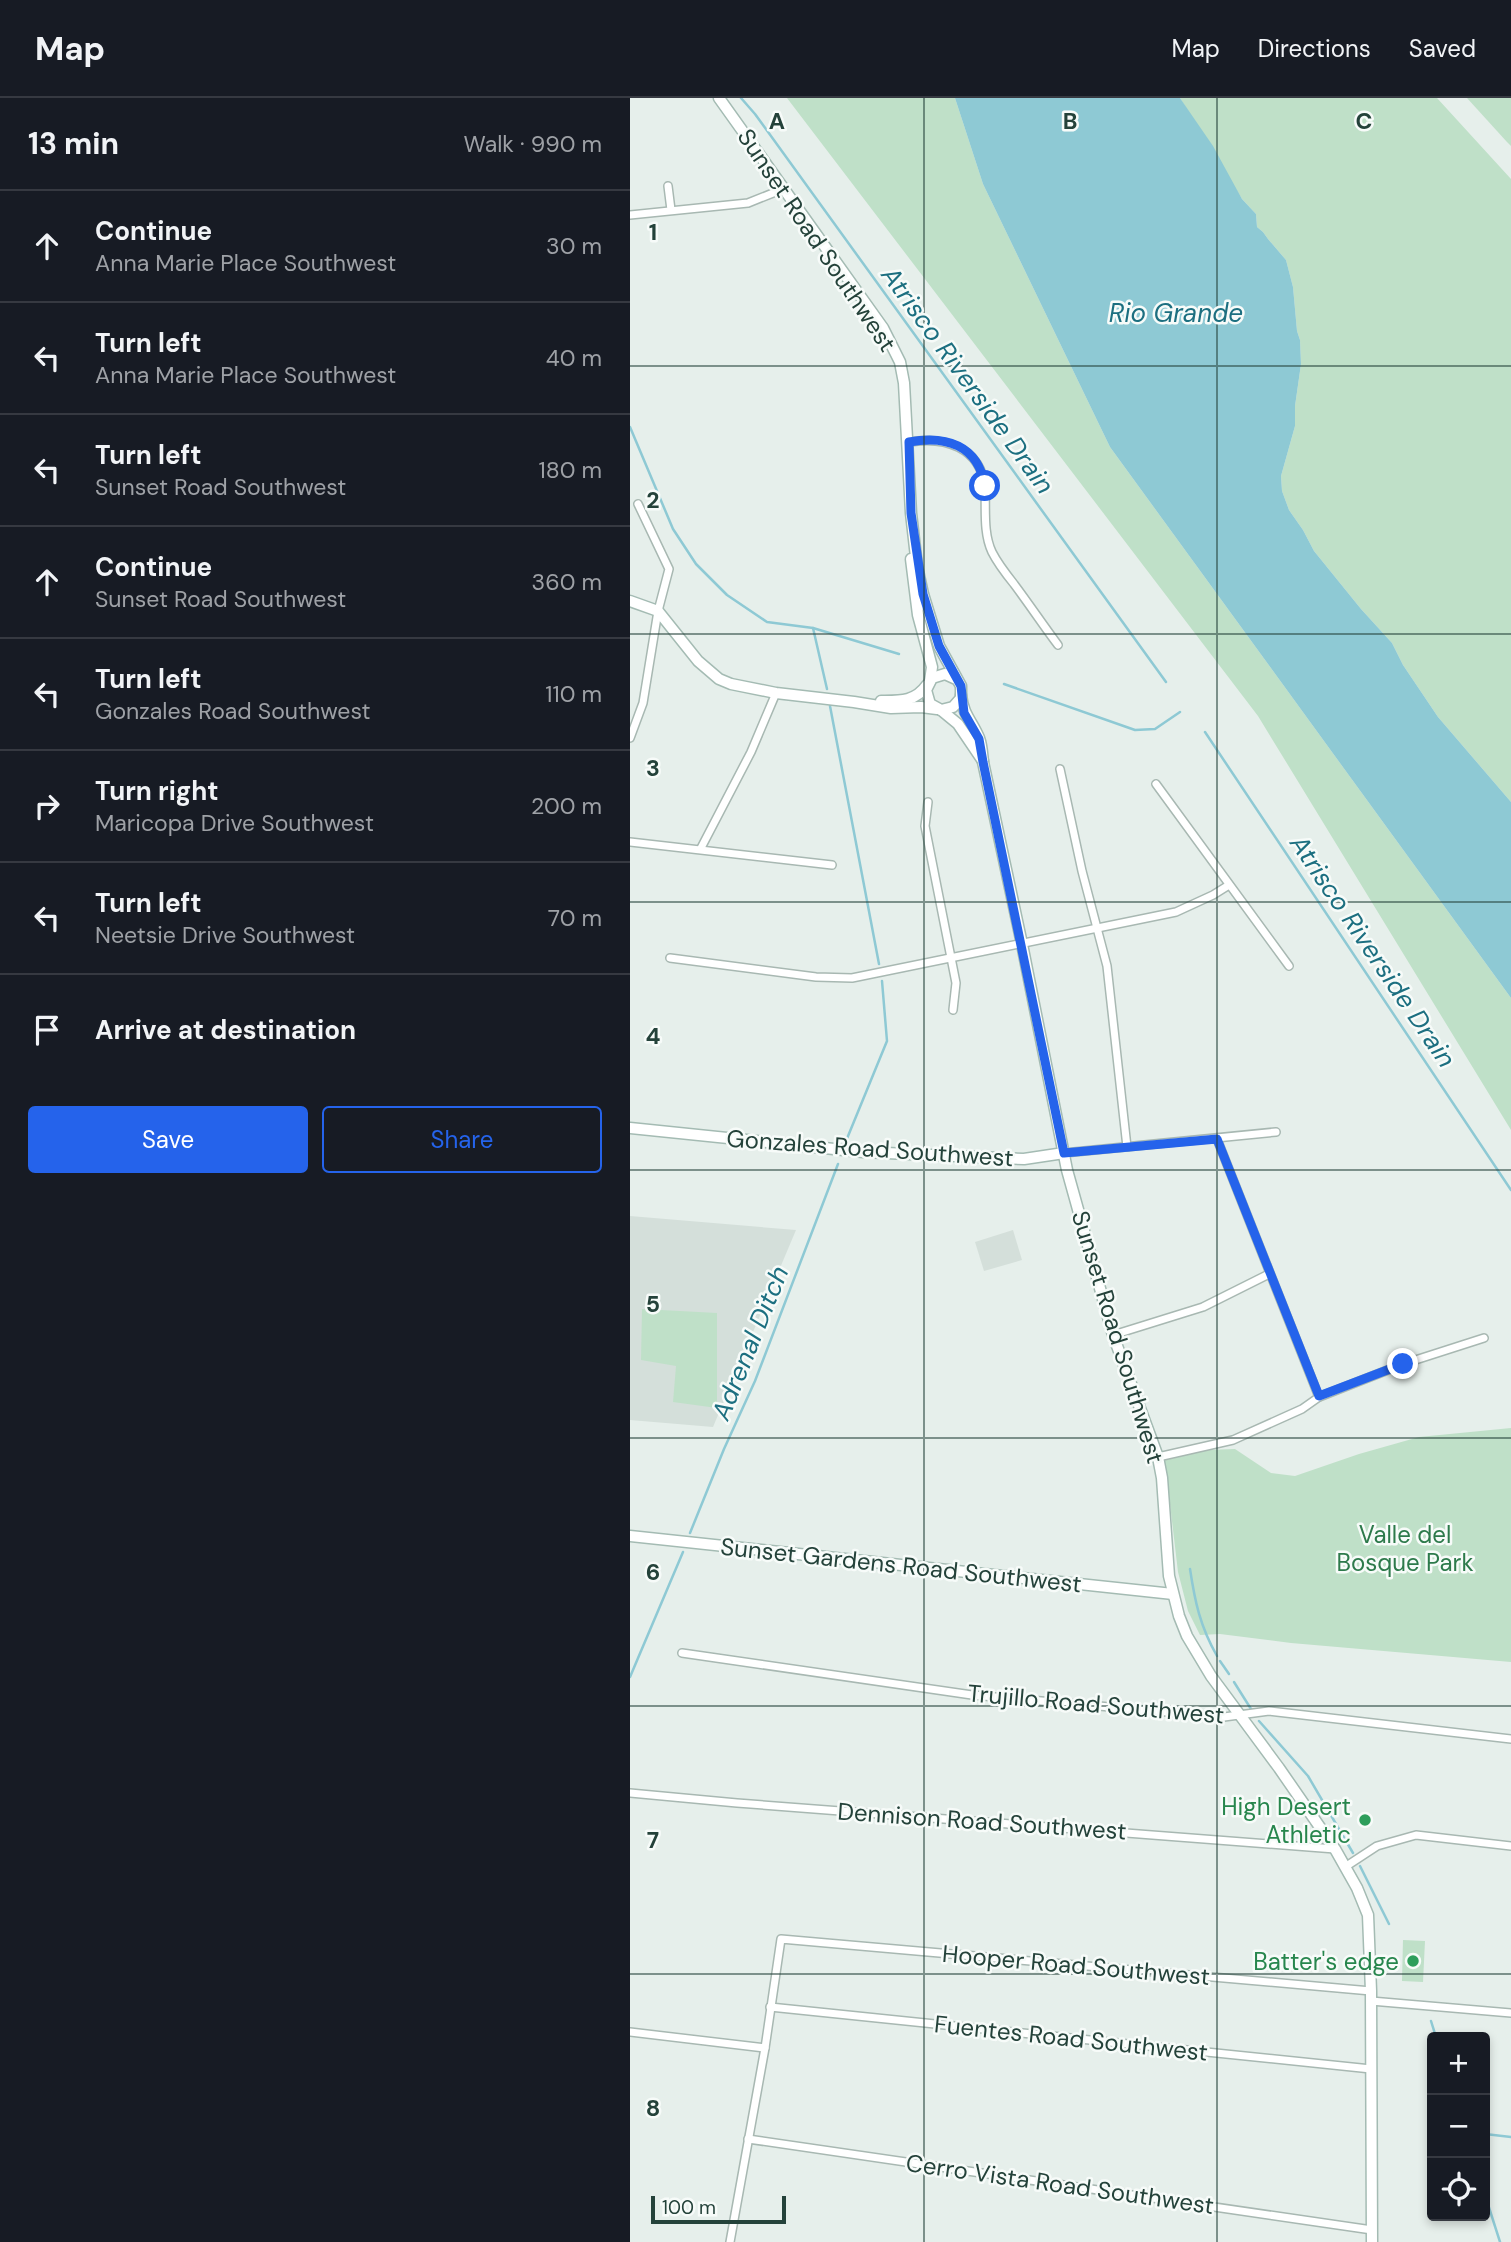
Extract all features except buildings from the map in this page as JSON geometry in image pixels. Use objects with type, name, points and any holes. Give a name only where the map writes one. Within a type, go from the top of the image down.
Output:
[{"type":"street","name":"Sunset Road Southwest","points":[[719,98],[883,328],[900,362],[909,442],[912,574],[918,615],[932,667],[928,683]]},
{"type":"street","points":[[668,186],[671,210]]},
{"type":"street","points":[[630,215],[748,203],[783,189]]},
{"type":"street","points":[[909,442],[946,441],[963,449],[976,462],[983,478],[986,531],[992,552],[1058,645]]},
{"type":"street","points":[[630,738],[643,703],[658,611],[669,569],[638,504]]},
{"type":"street","name":"Sunset Road Southwest","points":[[911,513],[923,594],[939,646],[956,679]]},
{"type":"street","points":[[630,601],[658,611],[698,661],[719,679],[746,688],[896,709],[939,709],[953,707],[961,695],[961,686],[956,679],[942,674],[928,683],[915,697],[904,701],[854,702]]},
{"type":"street","points":[[928,683],[928,701],[939,709]]},
{"type":"street","points":[[701,849],[751,752],[776,693]]},
{"type":"street","name":"Sunset Road Southwest","points":[[961,695],[964,713],[982,746],[983,762],[1067,1170],[1112,1335],[1158,1457],[1172,1594],[1187,1636],[1199,1657],[1335,1849],[1357,1888],[1368,1915],[1372,2242]]},
{"type":"street","name":"Sunset Road Southwest","points":[[939,709],[965,733],[983,762]]},
{"type":"street","points":[[1060,769],[1082,872],[1107,966],[1127,1147]]},
{"type":"street","points":[[1156,784],[1289,966]]},
{"type":"street","points":[[928,802],[925,826],[957,990],[953,1010]]},
{"type":"street","points":[[630,842],[832,864]]},
{"type":"street","points":[[670,958],[852,978],[1176,912],[1229,885]]},
{"type":"street","name":"Gonzales Road Southwest","points":[[630,1128],[863,1152],[1024,1159],[1276,1132]]},
{"type":"street","points":[[1217,1139],[1319,1396]]},
{"type":"street","points":[[1112,1335],[1203,1307],[1269,1274]]},
{"type":"street","points":[[1158,1457],[1233,1440],[1302,1409],[1319,1396],[1403,1364],[1484,1338]]},
{"type":"street","name":"Sunset Gardens Road Southwest","points":[[630,1536],[1172,1594]]},
{"type":"street","name":"Trujillo Road Southwest","points":[[682,1653],[972,1695],[1224,1717],[1269,1711],[1511,1739]]},
{"type":"street","name":"Dennison Road Southwest","points":[[630,1793],[1335,1849]]},
{"type":"street","points":[[1345,1867],[1377,1846],[1416,1835],[1511,1846]]},
{"type":"street","name":"Hooper Road Southwest","points":[[770,2007],[781,1939],[1371,1996],[1511,2013]]},
{"type":"street","points":[[730,2242],[770,2007]]},
{"type":"street","name":"Fuentes Road Southwest","points":[[770,2007],[1371,2069]]},
{"type":"street","points":[[630,2032],[765,2048]]},
{"type":"street","name":"Cerro Vista Road Southwest","points":[[748,2138],[1372,2230]]},
{"type":"shaded area","points":[[630,1216],[796,1230],[713,1427],[630,1420]]},
{"type":"shaded area","points":[[1013,1230],[1022,1260],[984,1271],[975,1242]]},
{"type":"green space","points":[[787,98],[955,98],[983,184],[1110,447],[1511,998],[1511,1130],[1258,716]]},
{"type":"green space","points":[[1180,98],[1437,98],[1511,179],[1511,802],[1438,717],[1403,665],[1392,643],[1314,551],[1289,510],[1282,491],[1281,476],[1295,426],[1301,364],[1293,287],[1286,260],[1257,227],[1256,214],[1242,199]]},
{"type":"green space","points":[[1467,98],[1511,98],[1511,146],[1507,142]]},
{"type":"green space","points":[[642,1309],[717,1313],[717,1408],[673,1402],[676,1366],[641,1360]]},
{"type":"green space","name":"Valle del Bosque Park","points":[[1511,1428],[1511,1662],[1291,1643],[1220,1634],[1200,1635],[1188,1611],[1178,1572],[1162,1461],[1207,1450],[1235,1449],[1271,1473],[1295,1476],[1419,1437]]},
{"type":"green space","name":"Batter's edge","points":[[1403,1940],[1425,1941],[1423,1982],[1402,1981]]},
{"type":"water","name":"Rio Grande","points":[[955,98],[1180,98],[1213,146],[1242,199],[1256,214],[1257,227],[1286,260],[1293,287],[1301,364],[1295,426],[1281,476],[1282,491],[1289,510],[1314,551],[1392,643],[1403,665],[1438,717],[1511,802],[1511,998],[1110,447],[983,184]]},
{"type":"waterway","name":"Atrisco Riverside Drain","points":[[741,98],[1166,682]]},
{"type":"waterway","points":[[630,427],[673,529],[696,564],[727,595],[767,622],[813,628],[899,654]]},
{"type":"waterway","name":"Adrenal Ditch","points":[[813,628],[827,689]]},
{"type":"waterway","points":[[1004,684],[1135,730],[1155,729],[1180,712]]},
{"type":"waterway","name":"Adrenal Ditch","points":[[830,706],[879,964]]},
{"type":"waterway","name":"Atrisco Riverside Drain","points":[[1205,732],[1511,1190]]},
{"type":"waterway","name":"Adrenal Ditch","points":[[846,1141],[887,1041],[882,981]]},
{"type":"waterway","name":"Adrenal Ditch","points":[[690,1533],[755,1381],[838,1164]]},
{"type":"waterway","name":"Adrenal Ditch","points":[[630,1677],[683,1552]]},
{"type":"waterway","points":[[1190,1569],[1199,1614],[1217,1656]]},
{"type":"waterway","points":[[1220,1661],[1229,1674]]},
{"type":"waterway","points":[[1234,1682],[1251,1709]]},
{"type":"waterway","points":[[1259,1721],[1308,1776],[1353,1853]]},
{"type":"waterway","points":[[1360,1866],[1389,1924]]},
{"type":"waterway","points":[[1431,2021],[1434,2032]]},
{"type":"waterway","points":[[1490,2135],[1511,2137]]},
{"type":"waterway","points":[[1490,2211],[1500,2242]]},
{"type":"place","name":"High Desert Athletic","points":[[1365,1820]]},
{"type":"place","name":"Batter's edge","points":[[1413,1961]]},
{"type":"route","points":[[985,486],[981,470],[963,449],[940,440],[909,442],[911,513],[923,594],[939,646],[961,686],[964,713],[982,746],[983,762],[1064,1153],[1217,1139],[1319,1396],[1403,1364]]}]
